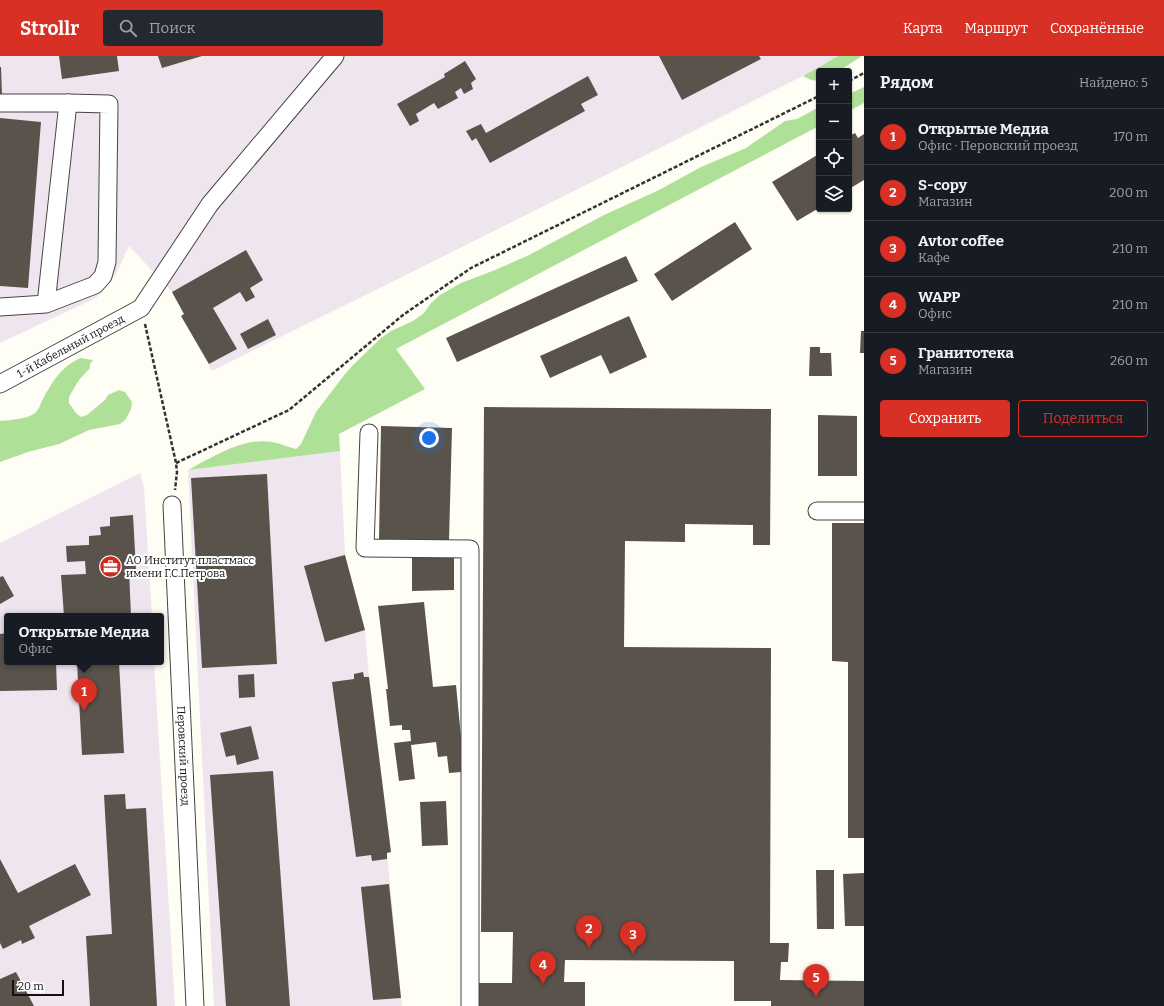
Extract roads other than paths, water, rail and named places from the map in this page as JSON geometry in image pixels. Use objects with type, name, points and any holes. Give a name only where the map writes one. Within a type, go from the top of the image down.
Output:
[{"type":"street","name":"1-й Кабельный проезд","points":[[0,384],[141,308],[210,204],[335,56]]},
{"type":"street","points":[[0,103],[109,104],[107,262],[103,276],[95,285],[46,304],[0,307]]},
{"type":"street","points":[[46,304],[68,103]]},
{"type":"street","points":[[368,434],[365,548],[470,549],[470,1006]]},
{"type":"street","name":"Перовский проезд","points":[[172,505],[194,1006]]},
{"type":"street","points":[[817,511],[864,511]]},
{"type":"place","name":"АО Институт пластмасс имени Г.С.Петрова","points":[[110,566]]},
{"type":"place","name":"Открытые Медиа","points":[[84,711]]},
{"type":"place","name":"S-copy","points":[[589,948]]},
{"type":"place","name":"Avtor coffee","points":[[633,954]]},
{"type":"place","name":"WAPP","points":[[543,984]]},
{"type":"place","name":"Гранитотека","points":[[816,997]]}]
